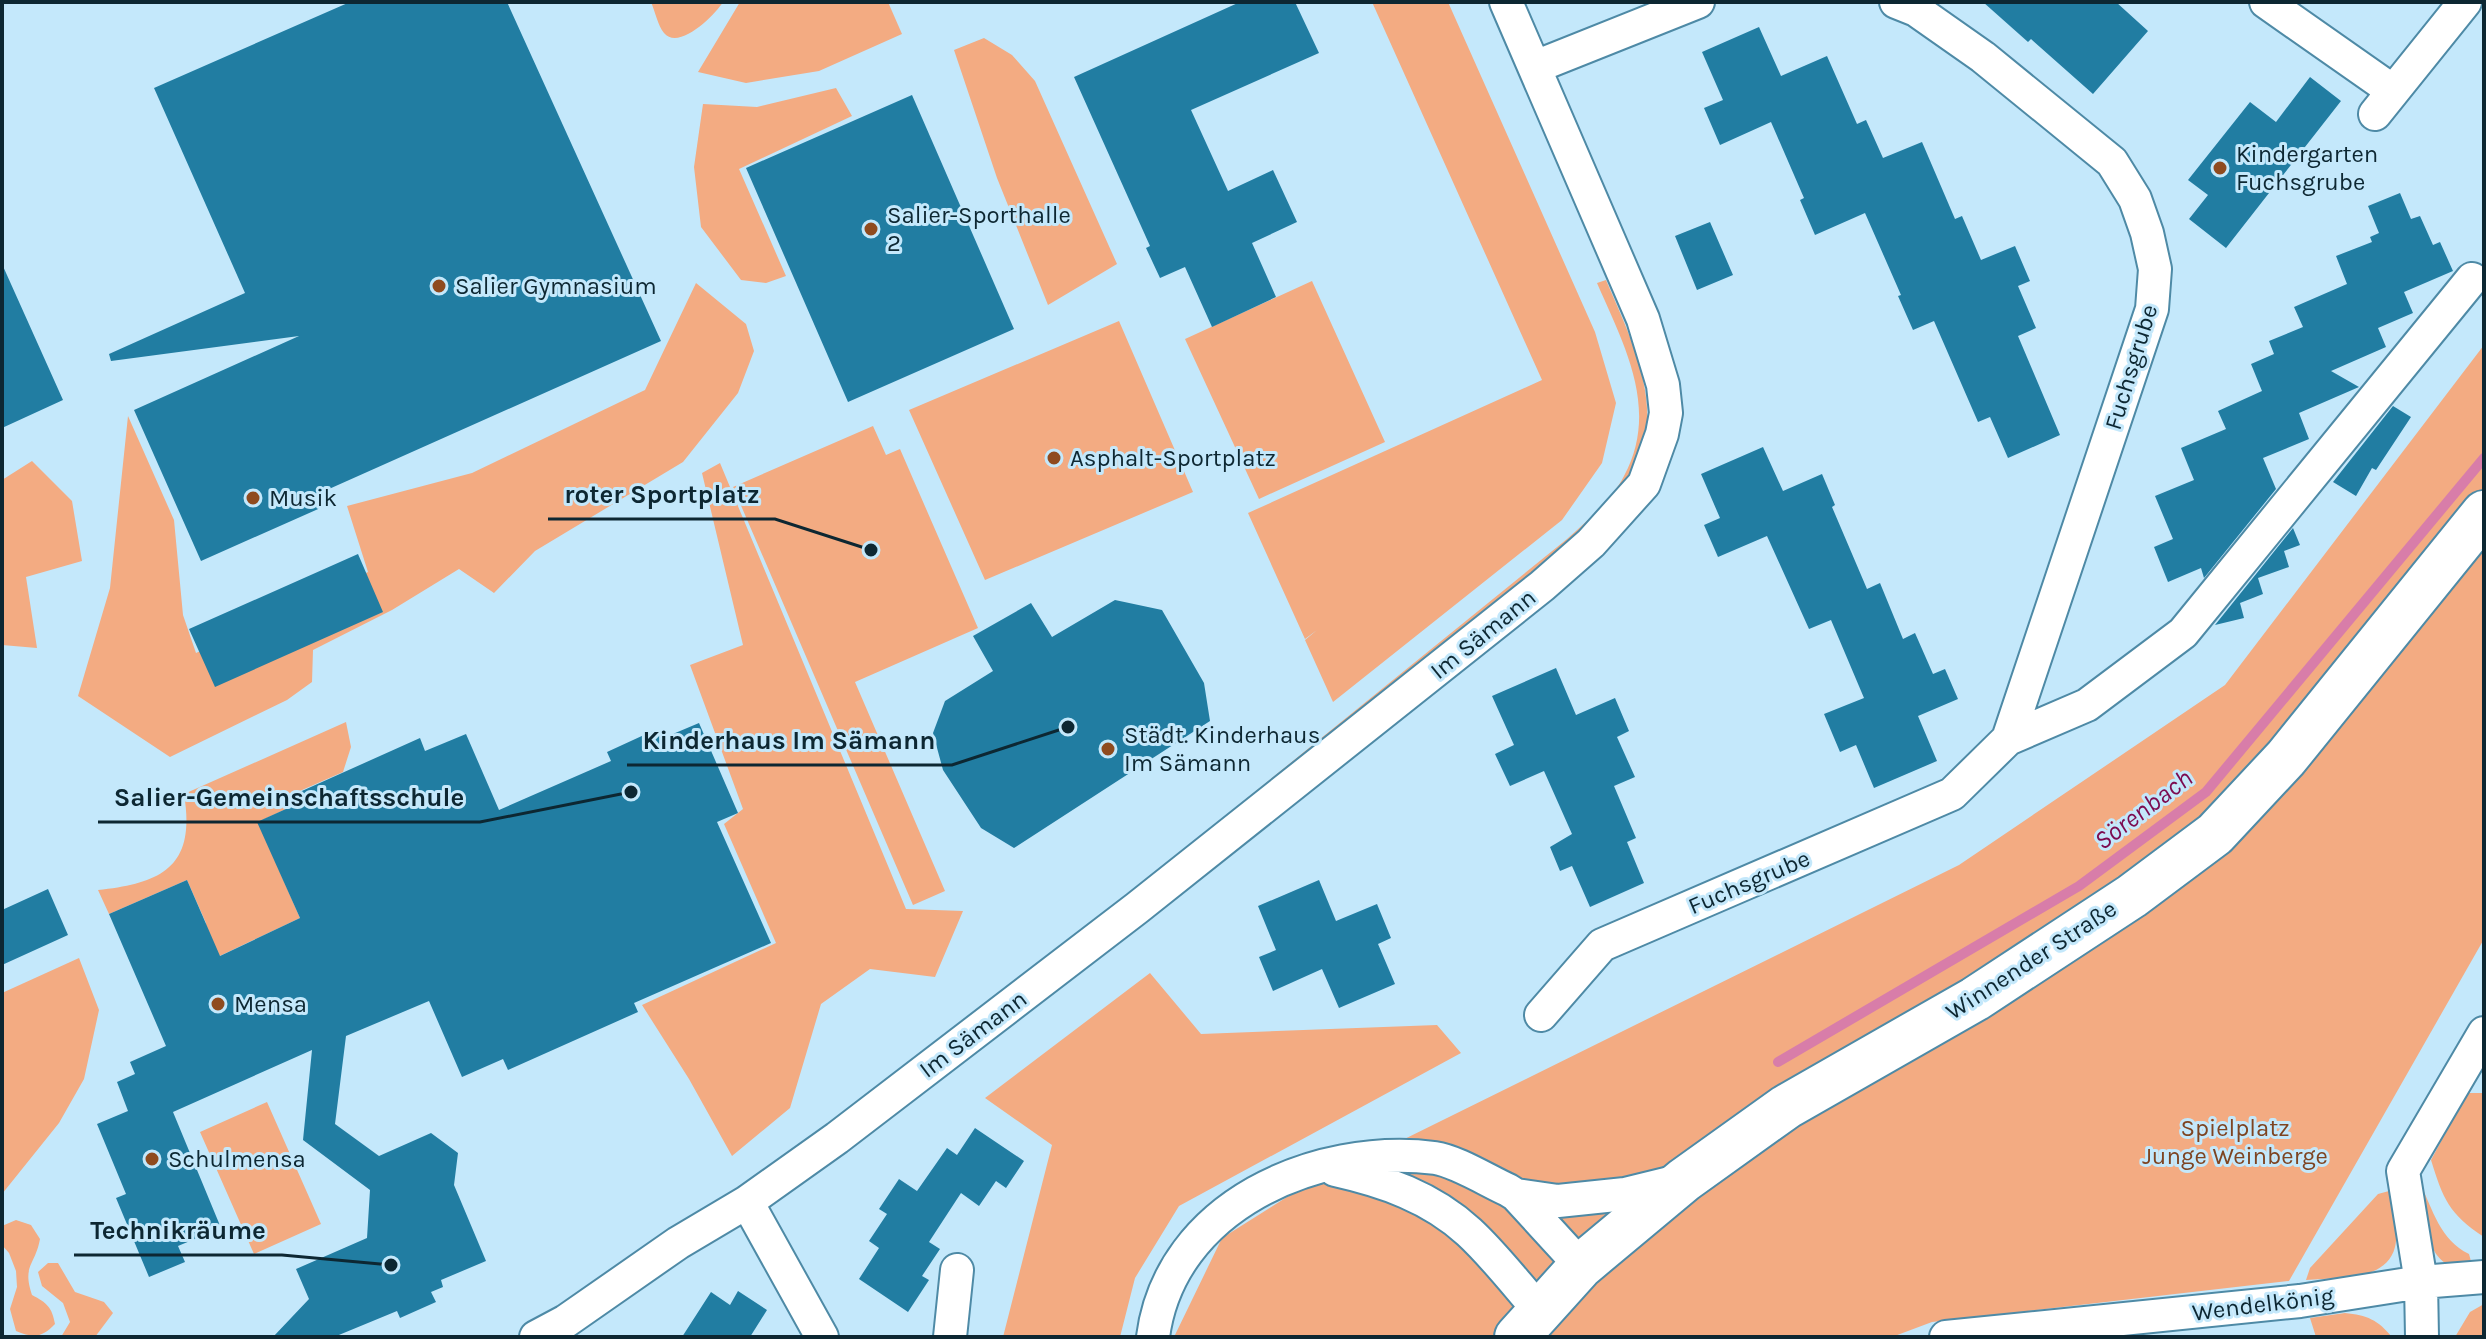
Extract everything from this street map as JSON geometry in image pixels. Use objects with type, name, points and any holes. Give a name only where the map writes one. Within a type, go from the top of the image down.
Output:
[{"type":"street","name":"Im Sämann","points":[[536,1337],[566,1321],[678,1243],[747,1202],[962,1043],[1542,586],[1591,543],[1644,484],[1662,434],[1666,413],[1663,385],[1643,319],[1506,2]]},
{"type":"street","points":[[1535,67],[1698,2]]},
{"type":"street","name":"Fuchsgrube","points":[[1896,2],[1916,10],[1983,57],[2112,162],[2135,199],[2155,269],[2152,309],[2008,739]]},
{"type":"street","points":[[2266,2],[2384,102],[2465,2]]},
{"type":"street","name":"Fuchsgrube","points":[[1541,1015],[1602,945],[1952,794],[2008,739],[2087,705],[2183,633],[2472,279]]},
{"type":"street","name":"Winnender Straße","points":[[1528,1324],[1581,1266],[1684,1180],[1786,1107],[1975,999],[2132,896],[2215,834],[2286,758],[2484,513]]},
{"type":"street","points":[[2422,1337],[2421,1282],[2403,1171],[2484,1033]]},
{"type":"street","points":[[1153,1337],[1169,1283],[1197,1239],[1231,1207],[1274,1181],[1321,1167],[1354,1158],[1438,1158],[1516,1195],[1558,1201],[1598,1198],[1684,1180]]},
{"type":"street","points":[[1321,1167],[1380,1180],[1420,1198],[1468,1231],[1528,1324]]},
{"type":"street","points":[[1516,1195],[1581,1266]]},
{"type":"street","points":[[747,1202],[822,1337]]},
{"type":"street","points":[[950,1337],[957,1270]]},
{"type":"street","name":"Wendelkönig","points":[[1946,1337],[2300,1301],[2421,1282],[2484,1277]]},
{"type":"green space","points":[[651,2],[723,2],[705,22],[678,38],[664,33]]},
{"type":"green space","points":[[740,2],[888,2],[902,34],[819,71],[746,83],[698,72]]},
{"type":"green space","points":[[1372,2],[1448,2],[1595,332],[1616,403],[1602,463],[1562,520],[1333,702],[1305,640],[1317,630],[1305,639],[1248,513],[1542,380]]},
{"type":"green space","points":[[984,38],[1012,55],[1035,81],[1117,264],[1048,305],[997,178],[954,50]]},
{"type":"green space","points":[[836,88],[852,116],[739,169],[786,276],[766,283],[741,280],[701,227],[694,167],[703,104],[757,107]]},
{"type":"green space","points":[[1606,280],[1636,353],[1647,404],[1647,429],[1642,455],[1622,491],[1596,523],[1148,892],[1141,884],[1567,539],[1613,494],[1634,451],[1639,426],[1634,378],[1627,354],[1597,283]]},
{"type":"green space","points":[[1312,281],[1385,442],[1259,499],[1185,339]]},
{"type":"green space","points":[[696,283],[746,324],[754,351],[738,393],[683,462],[535,551],[494,593],[459,569],[392,610],[313,650],[312,682],[287,700],[170,757],[78,696],[110,588],[128,416],[174,520],[183,615],[196,653],[368,572],[347,506],[472,473],[645,390]]},
{"type":"green space","name":"Asphalt-Sportplatz","points":[[1119,321],[1193,492],[985,580],[909,410]]},
{"type":"green space","name":"Spielplatz Junge Weinberge","points":[[2484,345],[2484,939],[2289,1281],[1932,1322],[1892,1337],[1174,1337],[1222,1238],[1287,1197],[1959,865],[2225,685]]},
{"type":"green space","points":[[873,426],[886,455],[900,449],[978,628],[855,682],[945,891],[913,905],[733,487]]},
{"type":"green space","points":[[32,461],[72,501],[82,561],[26,577],[37,648],[2,645],[2,480]]},
{"type":"green space","points":[[720,463],[906,909],[963,911],[935,977],[870,969],[821,1004],[790,1108],[732,1156],[689,1079],[642,1005],[776,943],[724,824],[743,809],[690,665],[743,645],[702,473]]},
{"type":"green space","points":[[346,722],[351,747],[343,772],[293,794],[297,804],[258,822],[300,918],[207,962],[206,923],[187,880],[109,914],[98,890],[157,876],[179,854],[185,838],[184,794]]},
{"type":"green space","points":[[79,958],[99,1010],[84,1079],[59,1123],[2,1194],[2,993]]},
{"type":"green space","points":[[1150,973],[1201,1034],[1437,1025],[1461,1053],[1179,1206],[1135,1278],[1120,1337],[1003,1337],[1052,1145],[985,1098]]},
{"type":"green space","points":[[2467,1093],[2484,1093],[2484,1237],[2455,1213],[2439,1185],[2431,1160]]},
{"type":"green space","points":[[267,1102],[321,1224],[254,1254],[200,1132]]},
{"type":"green space","points":[[2420,1183],[2444,1233],[2469,1254],[2472,1265],[2452,1266],[2436,1253],[2424,1217]]},
{"type":"green space","points":[[2389,1191],[2396,1234],[2390,1259],[2381,1267],[2358,1276],[2306,1280],[2310,1268],[2378,1194]]},
{"type":"green space","points":[[16,1220],[31,1225],[40,1239],[29,1271],[29,1285],[32,1295],[50,1309],[55,1324],[37,1335],[16,1331],[10,1309],[17,1287],[16,1271],[2,1245],[2,1226]]},
{"type":"green space","points":[[48,1263],[58,1263],[75,1292],[104,1302],[113,1313],[95,1337],[61,1337],[70,1322],[63,1303],[42,1286],[38,1272]]},
{"type":"green space","points":[[2484,1304],[2484,1337],[2455,1337],[2470,1312]]},
{"type":"green space","points":[[2345,1313],[2372,1319],[2392,1337],[2316,1337],[2310,1318]]},
{"type":"building","points":[[350,2],[507,2],[661,341],[329,489],[334,502],[201,561],[134,410],[299,336],[111,361],[109,354],[245,293],[154,88]]},
{"type":"building","points":[[1240,2],[1295,2],[1319,53],[1191,110],[1228,191],[1273,170],[1297,222],[1252,243],[1276,297],[1212,327],[1185,267],[1160,278],[1146,248],[1150,246],[1074,77]]},
{"type":"building","points":[[1983,2],[2116,2],[2148,31],[2093,94],[2031,39],[2028,42]]},
{"type":"building","points":[[1759,27],[1781,76],[1827,56],[1857,124],[1866,120],[1883,158],[1922,142],[1955,219],[1962,216],[1981,260],[2015,246],[2030,281],[2018,286],[2036,328],[2018,336],[2060,435],[2008,458],[1990,417],[1978,422],[1934,321],[1913,330],[1865,213],[1815,235],[1800,200],[1804,198],[1771,122],[1720,145],[1704,108],[1723,100],[1702,52]]},
{"type":"building","name":"Kindergarten Fuchsgrube","points":[[2310,77],[2341,101],[2226,248],[2189,219],[2208,195],[2188,180],[2250,102],[2276,122]]},
{"type":"building","name":"Salier-Sporthalle 2","points":[[912,95],[1014,329],[848,402],[746,168]]},
{"type":"building","points":[[2400,193],[2411,219],[2420,216],[2433,245],[2440,242],[2453,271],[2404,292],[2413,313],[2378,328],[2386,347],[2331,371],[2359,387],[2299,413],[2309,439],[2263,458],[2276,489],[2204,578],[2201,568],[2168,582],[2154,547],[2173,539],[2155,496],[2194,480],[2181,448],[2226,429],[2218,411],[2262,391],[2251,364],[2274,354],[2269,341],[2303,327],[2294,307],[2347,284],[2336,256],[2372,242],[2370,237],[2379,233],[2368,206]]},
{"type":"building","points":[[1710,222],[1733,275],[1697,290],[1675,236]]},
{"type":"building","points":[[2,264],[63,400],[2,428]]},
{"type":"building","points":[[2393,406],[2411,417],[2376,470],[2372,468],[2356,496],[2333,482]]},
{"type":"building","points":[[1763,447],[1783,491],[1822,474],[1835,505],[1832,507],[1867,589],[1880,583],[1903,639],[1915,633],[1933,674],[1945,669],[1958,699],[1918,716],[1937,761],[1874,788],[1856,745],[1840,752],[1824,714],[1864,698],[1831,620],[1809,629],[1767,536],[1718,557],[1704,525],[1720,518],[1701,474]]},
{"type":"building","points":[[2293,528],[2300,545],[2284,551],[2289,567],[2258,578],[2263,594],[2240,603],[2244,618],[2215,625]]},
{"type":"building","points":[[358,554],[383,612],[215,687],[189,629]]},
{"type":"building","points":[[1115,600],[1162,610],[1204,683],[1210,721],[1014,848],[981,828],[943,770],[933,733],[945,701],[993,671],[973,636],[1031,603],[1052,637]]},
{"type":"building","points":[[1556,668],[1576,715],[1615,698],[1629,731],[1617,737],[1635,777],[1614,786],[1636,838],[1627,842],[1644,883],[1590,907],[1572,866],[1560,871],[1550,847],[1572,834],[1544,771],[1510,786],[1495,754],[1514,745],[1492,696]]},
{"type":"building","points":[[699,723],[738,813],[717,822],[771,943],[634,1003],[638,1012],[508,1070],[503,1059],[462,1077],[429,1001],[346,1036],[335,1124],[379,1156],[431,1133],[458,1153],[454,1185],[486,1261],[441,1280],[443,1287],[431,1292],[436,1302],[400,1318],[397,1311],[334,1337],[273,1337],[309,1299],[296,1269],[367,1238],[370,1190],[303,1140],[312,1050],[173,1112],[221,1228],[178,1246],[185,1262],[149,1277],[116,1198],[126,1194],[97,1124],[128,1111],[117,1082],[135,1074],[130,1062],[166,1046],[109,914],[187,880],[220,956],[300,918],[257,822],[297,804],[293,795],[420,738],[425,751],[466,734],[499,810],[611,761],[607,752],[657,729],[661,739]]},
{"type":"building","points":[[1319,880],[1336,921],[1377,904],[1391,938],[1378,944],[1395,984],[1339,1008],[1322,969],[1273,991],[1259,957],[1276,950],[1258,906]]},
{"type":"building","points":[[48,889],[68,935],[2,965],[2,910]]},
{"type":"building","points":[[975,1128],[1024,1161],[1006,1188],[996,1181],[979,1206],[961,1193],[929,1242],[940,1249],[922,1276],[929,1280],[908,1312],[859,1279],[879,1248],[869,1241],[887,1214],[879,1209],[899,1179],[917,1191],[947,1148],[957,1155]]},
{"type":"building","points":[[738,1291],[767,1310],[750,1337],[682,1337],[711,1292],[730,1305]]},
{"type":"waterway","name":"Sörenbach","points":[[1778,1062],[2079,886],[2206,792],[2484,458]]},
{"type":"place","name":"Kindergarten Fuchsgrube","points":[[2220,168]]},
{"type":"place","name":"Salier-Sporthalle 2","points":[[871,229]]},
{"type":"place","name":"Salier Gymnasium","points":[[439,286]]},
{"type":"place","name":"Asphalt-Sportplatz","points":[[1054,458]]},
{"type":"place","name":"Musik","points":[[253,498]]},
{"type":"place","name":"roter Sportplatz","points":[[871,550]]},
{"type":"place","name":"Kinderhaus Im Sämann","points":[[1068,727]]},
{"type":"place","name":"Städt. Kinderhaus Im Sämann","points":[[1108,749]]},
{"type":"place","name":"Salier-Gemeinschaftsschule","points":[[631,792]]},
{"type":"place","name":"Mensa","points":[[218,1004]]},
{"type":"place","name":"Schulmensa","points":[[152,1159]]},
{"type":"place","name":"Technikräume","points":[[391,1265]]}]
